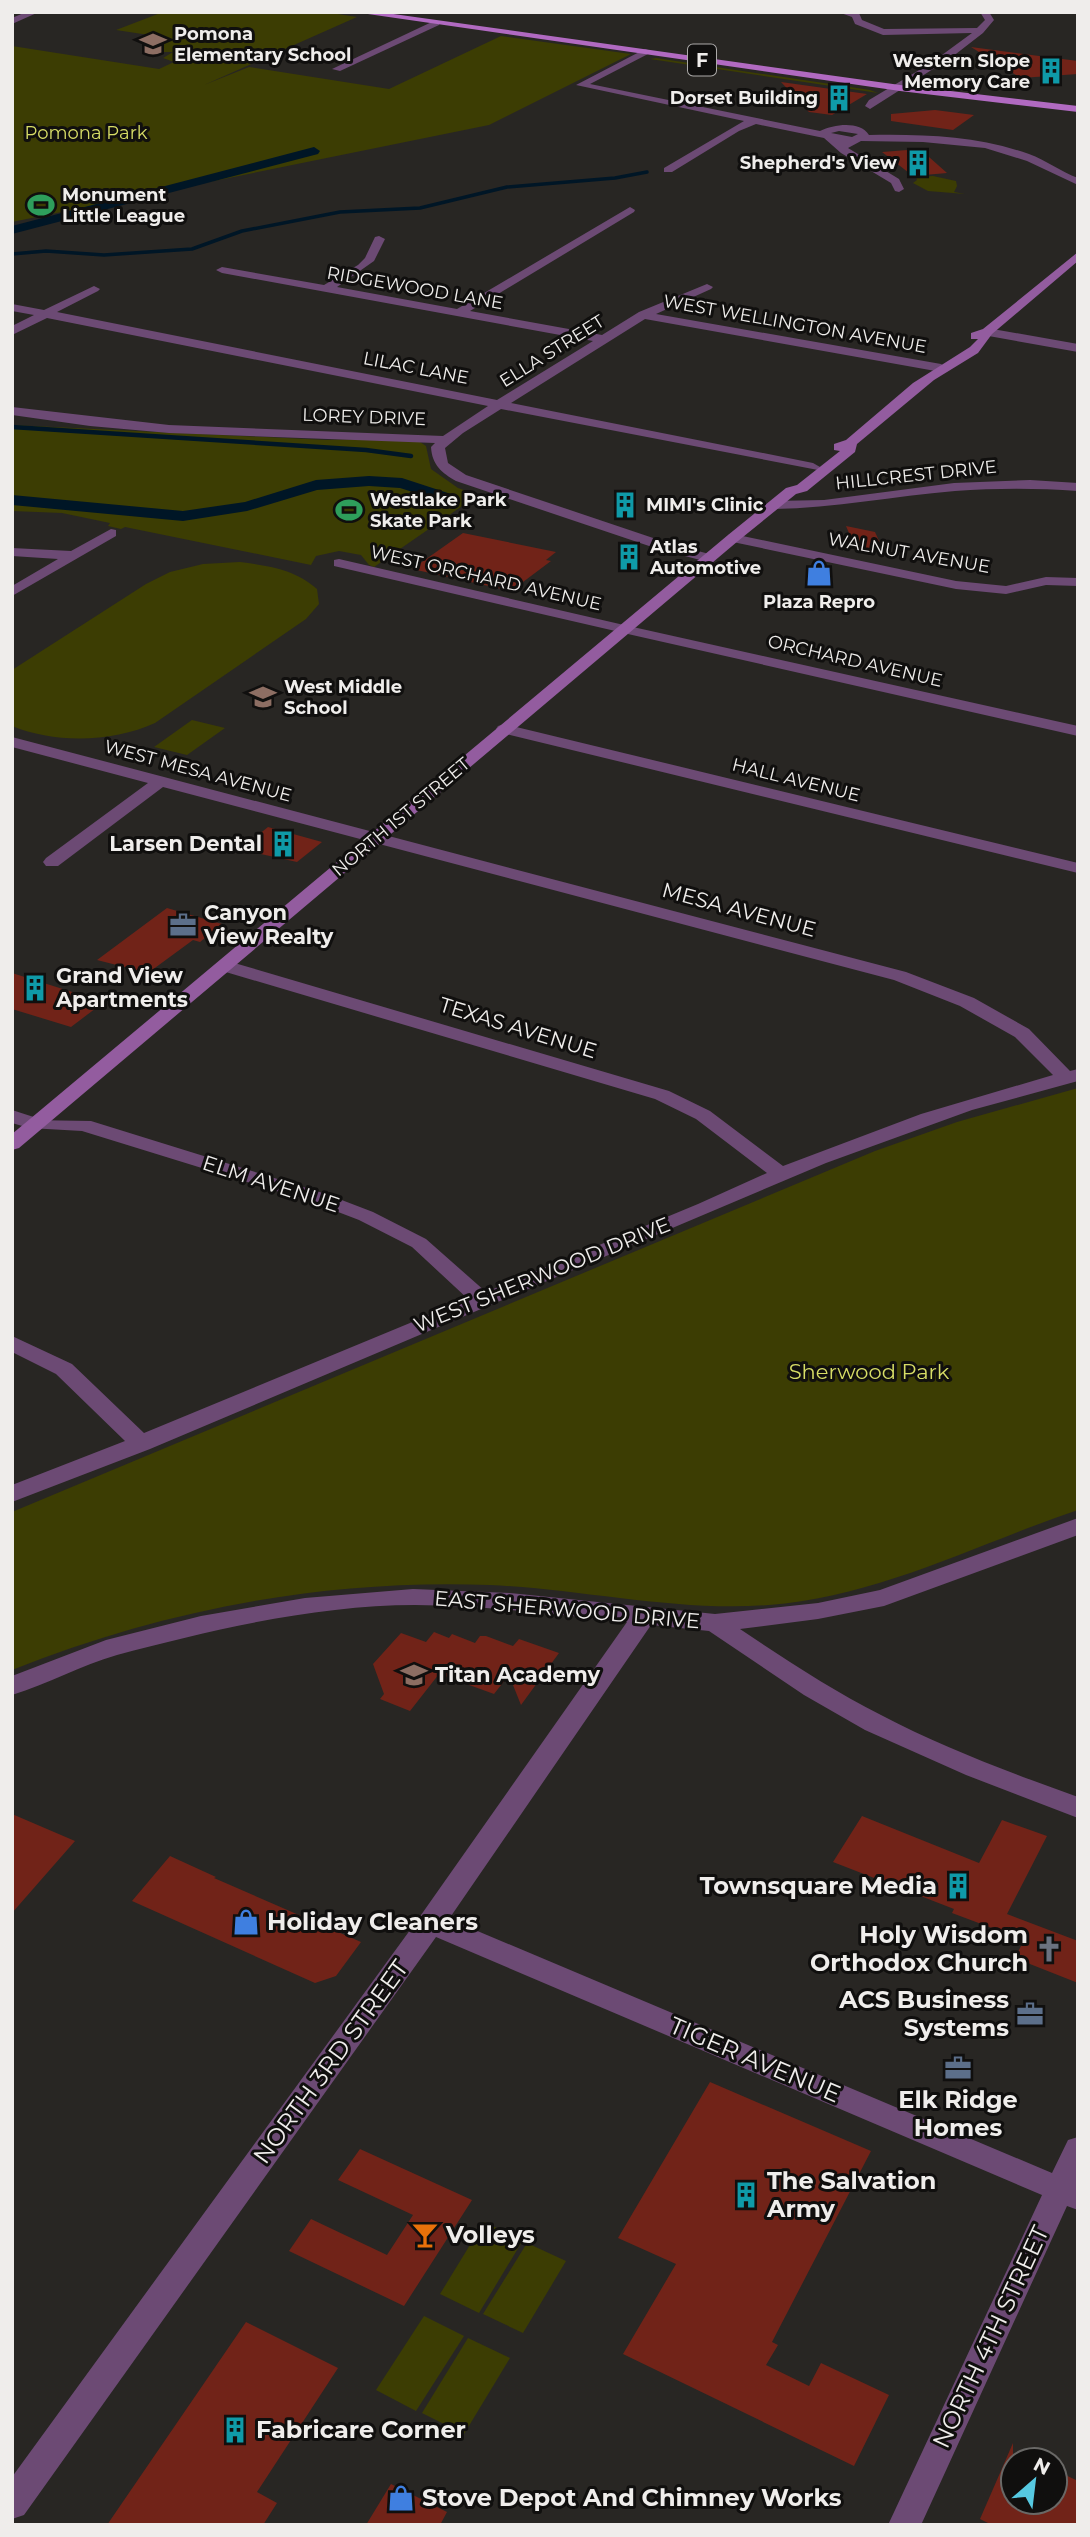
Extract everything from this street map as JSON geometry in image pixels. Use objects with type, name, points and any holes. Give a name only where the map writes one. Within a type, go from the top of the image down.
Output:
[{"type":"main road","name":"F","points":[[358,12],[1078,112]]},
{"type":"main road","points":[[803,74],[877,90],[880,97]]},
{"type":"main road","name":"F","points":[[900,88],[925,94],[1078,112]]},
{"type":"main road","name":"NORTH 1ST STREET","points":[[791,491],[790,485],[813,467],[839,447],[850,443],[941,368],[961,359],[985,340],[987,332],[1078,255]]},
{"type":"main road","name":"NORTH 1ST STREET","points":[[12,1144],[708,558],[791,491],[802,488],[850,449],[850,443]]},
{"type":"street","points":[[12,21],[35,12]]},
{"type":"street","points":[[842,12],[856,15],[858,22],[883,33],[957,29],[980,31]]},
{"type":"street","points":[[842,148],[872,102],[900,88],[980,31],[990,20],[984,12]]},
{"type":"street","points":[[337,69],[436,23]]},
{"type":"street","points":[[645,52],[581,85],[799,130],[829,133],[859,124],[896,95],[925,94]]},
{"type":"street","points":[[668,170],[735,129],[754,121]]},
{"type":"street","points":[[829,133],[859,124],[898,138],[948,141],[1003,150],[1026,156],[1060,176],[1078,182]]},
{"type":"street","points":[[829,133],[842,148],[895,181],[899,189]]},
{"type":"street","points":[[459,313],[630,210]]},
{"type":"street","points":[[326,289],[362,267],[370,259],[379,239]]},
{"type":"street","name":"RIDGEWOOD LANE","points":[[222,270],[602,339]]},
{"type":"street","name":"ELLA STREET","points":[[445,440],[643,315],[707,287]]},
{"type":"street","points":[[12,331],[94,289]]},
{"type":"street","name":"LILAC LANE","points":[[12,307],[813,467]]},
{"type":"street","name":"WEST WELLINGTON AVENUE","points":[[643,315],[941,368]]},
{"type":"street","points":[[987,332],[1078,348]]},
{"type":"street","name":"LOREY DRIVE","points":[[12,411],[72,422],[330,436],[394,435],[445,440]]},
{"type":"street","name":"LOREY DRIVE","points":[[445,440],[438,447],[437,457],[442,466],[461,478],[663,547],[708,558]]},
{"type":"street","name":"HILLCREST DRIVE","points":[[774,505],[824,504],[954,487],[1030,484],[1078,487]]},
{"type":"street","points":[[12,592],[111,533]]},
{"type":"street","name":"WALNUT AVENUE","points":[[733,538],[956,585],[1006,590],[1046,580],[1078,582]]},
{"type":"street","points":[[12,552],[73,555]]},
{"type":"street","name":"WEST ORCHARD AVENUE","points":[[339,563],[624,629]]},
{"type":"street","name":"ORCHARD AVENUE","points":[[624,629],[1078,731]]},
{"type":"street","name":"HALL AVENUE","points":[[504,729],[1078,868]]},
{"type":"street","name":"WEST MESA AVENUE","points":[[12,742],[375,838]]},
{"type":"street","points":[[52,862],[161,781]]},
{"type":"street","name":"MESA AVENUE","points":[[375,838],[900,976],[967,1002],[1022,1033],[1072,1077]]},
{"type":"street","name":"TEXAS AVENUE","points":[[225,966],[662,1095],[703,1115],[781,1174]]},
{"type":"street","name":"WEST SHERWOOD DRIVE","points":[[12,1494],[142,1444],[781,1174],[912,1124],[1072,1077]]},
{"type":"street","name":"ELM AVENUE","points":[[12,1116],[36,1124],[84,1125],[319,1198],[366,1216],[419,1243],[481,1299]]},
{"type":"street","points":[[12,1343],[64,1369],[131,1430],[142,1444]]},
{"type":"street","name":"EAST SHERWOOD DRIVE","points":[[12,1686],[106,1649],[201,1625],[304,1606],[414,1597],[510,1601],[715,1623],[818,1611],[884,1598],[1078,1526]]},
{"type":"street","name":"NORTH 3RD STREET","points":[[12,2504],[431,1923],[644,1616]]},
{"type":"street","points":[[715,1623],[774,1664],[874,1723],[970,1768],[1078,1808]]},
{"type":"street","name":"TIGER AVENUE","points":[[431,1923],[1068,2193]]},
{"type":"street","name":"NORTH 4TH STREET","points":[[904,2525],[1068,2193],[1078,2149]]},
{"type":"green space","name":"Pomona Park","points":[[163,12],[325,12],[357,17],[204,85],[249,67],[389,89],[501,36],[631,54],[489,125],[12,222],[12,46],[159,69],[174,62],[163,58],[173,52],[151,52],[147,48],[168,41],[159,39],[162,37],[116,30]]},
{"type":"green space","points":[[650,59],[870,90],[878,93]]},
{"type":"green space","points":[[933,176],[956,181],[954,192],[965,194],[928,191],[913,183],[917,180],[916,177]]},
{"type":"green space","points":[[12,425],[326,440],[399,438],[420,442],[426,446],[431,469],[458,488],[478,495],[374,567],[361,555],[339,551],[316,556],[311,565],[125,527],[121,529],[108,526],[110,523],[62,513],[12,511]]},
{"type":"green space","points":[[240,562],[271,567],[299,577],[317,589],[319,604],[306,619],[155,723],[121,734],[84,738],[47,736],[12,726],[12,670],[146,584],[170,572],[203,564]]},
{"type":"green space","points":[[192,720],[225,728],[187,755],[154,747]]},
{"type":"green space","name":"Sherwood Park","points":[[1078,1088],[1078,1510],[888,1580],[809,1600],[769,1605],[699,1605],[490,1585],[367,1587],[246,1602],[187,1615],[128,1630],[12,1670],[12,1512],[875,1151],[957,1122]]},
{"type":"green space","points":[[484,2222],[523,2240],[479,2313],[440,2294]]},
{"type":"green space","points":[[527,2243],[566,2261],[523,2333],[483,2314]]},
{"type":"green space","points":[[424,2316],[464,2336],[416,2411],[376,2390]]},
{"type":"green space","points":[[468,2338],[510,2358],[464,2434],[422,2413]]},
{"type":"building","name":"Western Slope Memory Care","points":[[971,47],[1078,61],[1078,74],[1021,78]]},
{"type":"building","name":"Dorset Building","points":[[781,82],[867,94],[832,115],[809,112]]},
{"type":"building","points":[[935,110],[974,115],[953,130],[891,121],[891,114]]},
{"type":"building","name":"Shepherd's View","points":[[920,149],[947,173],[913,176],[882,152]]},
{"type":"building","points":[[846,526],[875,532],[884,552],[854,545]]},
{"type":"building","points":[[463,533],[556,552],[546,560],[551,561],[511,591],[412,569]]},
{"type":"building","name":"Larsen Dental","points":[[268,827],[322,842],[297,862],[247,851],[250,849],[243,847]]},
{"type":"building","points":[[167,908],[222,924],[200,942],[193,940],[148,973],[97,960]]},
{"type":"building","name":"Grand View Apartments","points":[[12,973],[104,1002],[71,1027],[12,1009]]},
{"type":"building","points":[[434,1632],[449,1638],[452,1634],[475,1643],[480,1636],[513,1646],[519,1639],[559,1653],[521,1705],[509,1675],[494,1694],[439,1674],[410,1711],[380,1699],[384,1694],[373,1664],[401,1633],[426,1642]]},
{"type":"building","points":[[12,1814],[75,1841],[12,1913]]},
{"type":"building","name":"Townsquare Media","points":[[862,1816],[979,1863],[1002,1820],[1047,1836],[1007,1914],[1078,1941],[1078,1983],[1015,1958],[1024,1940],[952,1913],[954,1909],[833,1862]]},
{"type":"building","name":"Holiday Cleaners","points":[[170,1856],[361,1942],[336,1976],[315,1983],[132,1901]]},
{"type":"building","points":[[710,2082],[871,2151],[772,2342],[778,2345],[766,2365],[809,2386],[821,2363],[889,2395],[854,2466],[623,2354],[676,2264],[618,2238]]},
{"type":"building","name":"Volleys","points":[[360,2149],[472,2200],[404,2306],[289,2251],[311,2219],[387,2255],[413,2215],[338,2180]]},
{"type":"building","name":"Fabricare Corner","points":[[246,2322],[338,2368],[257,2492],[277,2503],[263,2525],[107,2525]]},
{"type":"building","points":[[999,2475],[999,2516],[1069,2516],[1069,2477],[1078,2481],[1078,2525],[992,2525],[980,2519]]},
{"type":"building","name":"Stove Depot And Chimney Works","points":[[391,2484],[447,2512],[440,2525],[366,2525]]},
{"type":"waterway","points":[[12,230],[314,151]]},
{"type":"waterway","points":[[12,254],[46,251],[104,255],[192,249],[242,231],[340,212],[420,208],[507,187],[615,178],[647,172]]},
{"type":"waterway","points":[[12,427],[366,450],[411,456]]},
{"type":"waterway","points":[[12,500],[183,516],[247,506],[316,485],[369,481],[402,483],[451,499]]},
{"type":"place","name":"Pomona Elementary School","points":[[153,44]]},
{"type":"place","name":"Western Slope Memory Care","points":[[1051,71]]},
{"type":"place","name":"Dorset Building","points":[[839,98]]},
{"type":"place","name":"Shepherd's View","points":[[918,163]]},
{"type":"place","name":"Monument Little League","points":[[41,205]]},
{"type":"place","name":"MIMI's Clinic","points":[[625,505]]},
{"type":"place","name":"Westlake Park Skate Park","points":[[349,510]]},
{"type":"place","name":"Atlas Automotive","points":[[629,557]]},
{"type":"place","name":"Plaza Repro","points":[[819,573]]},
{"type":"place","name":"West Middle School","points":[[263,697]]},
{"type":"place","name":"Larsen Dental","points":[[283,844]]},
{"type":"place","name":"Canyon View Realty","points":[[183,925]]},
{"type":"place","name":"Grand View Apartments","points":[[35,988]]},
{"type":"place","name":"Titan Academy","points":[[414,1675]]},
{"type":"place","name":"Townsquare Media","points":[[958,1886]]},
{"type":"place","name":"Holiday Cleaners","points":[[246,1922]]},
{"type":"place","name":"Holy Wisdom Orthodox Church","points":[[1049,1949]]},
{"type":"place","name":"ACS Business Systems","points":[[1030,2014]]},
{"type":"place","name":"Elk Ridge Homes","points":[[958,2068]]},
{"type":"place","name":"The Salvation Army","points":[[746,2195]]},
{"type":"place","name":"Volleys","points":[[425,2235]]},
{"type":"place","name":"Fabricare Corner","points":[[235,2430]]},
{"type":"place","name":"Stove Depot And Chimney Works","points":[[401,2498]]}]
